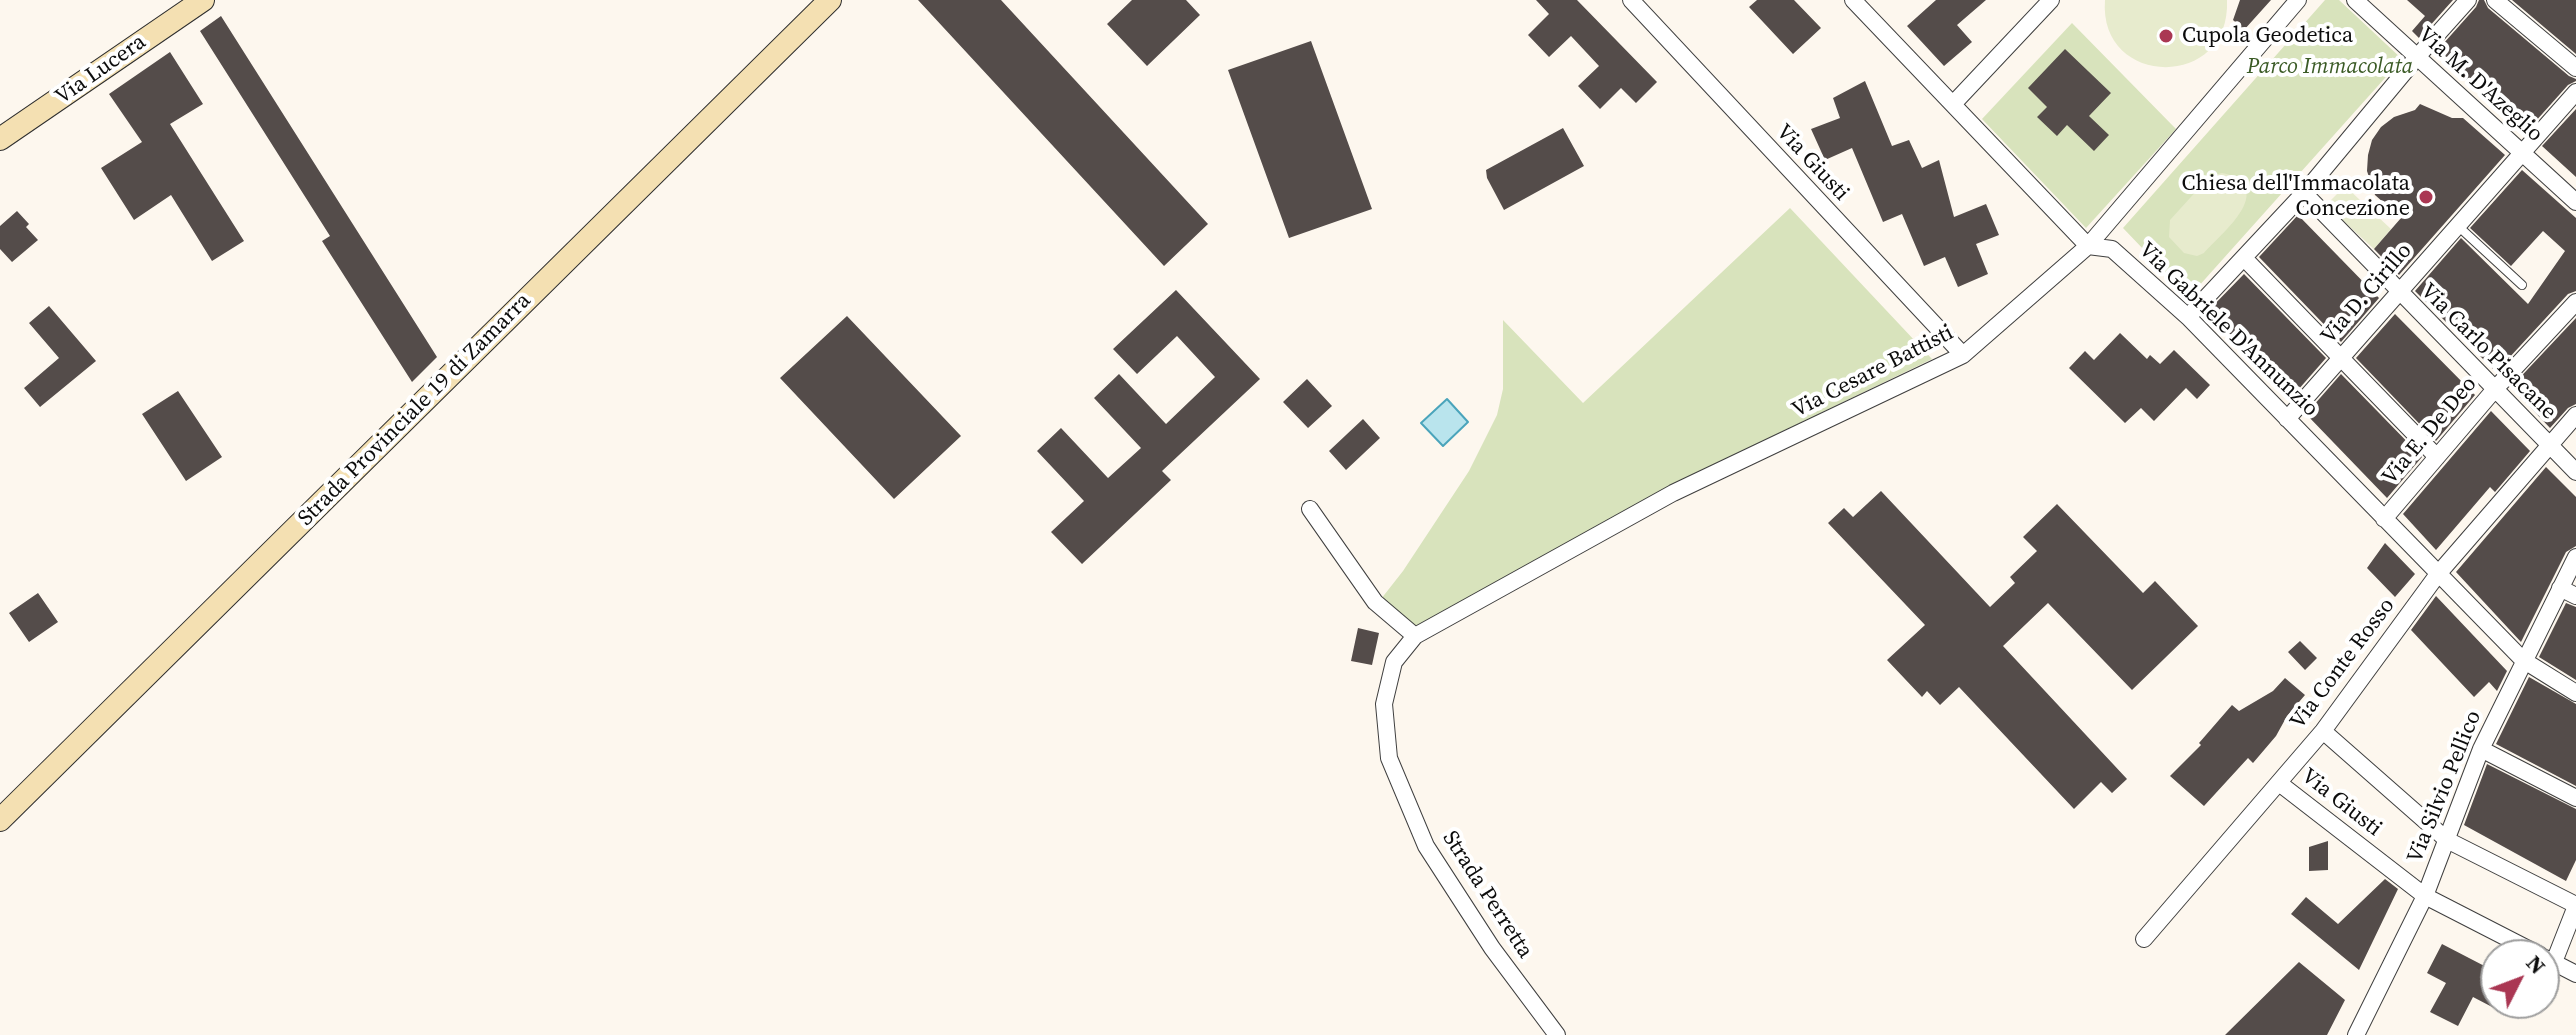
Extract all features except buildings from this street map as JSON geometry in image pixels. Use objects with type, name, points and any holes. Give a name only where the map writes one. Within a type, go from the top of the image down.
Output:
[{"type":"street","name":"Via Lucera","points":[[0,139],[203,0]]},
{"type":"street","name":"Strada Provinciale 19 di Zamarra","points":[[0,820],[830,0]]},
{"type":"street","name":"Via Giusti","points":[[1631,0],[1963,355]]},
{"type":"street","name":"Via Gabriele D'Annunzio","points":[[1853,0],[2088,246],[2112,249],[2188,317],[2523,660],[2576,693]]},
{"type":"street","points":[[1954,103],[2051,0]]},
{"type":"street","name":"Via Cesare Battisti","points":[[1415,636],[1673,493],[1963,355],[2088,246],[2298,0]]},
{"type":"street","name":"Via M. D'Azeglio","points":[[2355,0],[2576,202]]},
{"type":"street","points":[[2188,317],[2304,193],[2468,0]]},
{"type":"street","points":[[2495,0],[2576,68]]},
{"type":"street","name":"Via D. Cirillo","points":[[2287,419],[2576,92]]},
{"type":"street","name":"Via Carlo Pisacane","points":[[2304,193],[2576,472]]},
{"type":"street","points":[[2244,258],[2437,457]]},
{"type":"street","name":"Via E. De Deo","points":[[2384,519],[2495,389],[2576,302]]},
{"type":"street","name":"Via Conte Rosso","points":[[2144,939],[2323,731],[2438,574],[2576,415]]},
{"type":"street","points":[[1310,509],[1375,602],[1415,636]]},
{"type":"street","name":"Via Silvio Pellico","points":[[2356,1035],[2425,896],[2481,749],[2576,557]]},
{"type":"street","points":[[2560,588],[2576,596]]},
{"type":"street","name":"Strada Perretta","points":[[1415,636],[1394,662],[1384,704],[1389,758],[1426,846],[1492,948],[1557,1035]]},
{"type":"street","name":"Via Giusti","points":[[2323,731],[2447,840],[2576,906]]},
{"type":"street","points":[[2481,749],[2576,798]]},
{"type":"street","name":"Via Giusti","points":[[2279,783],[2425,896],[2509,939]]},
{"type":"street","points":[[2557,939],[2576,906]]},
{"type":"lane","points":[[2457,225],[2522,285]]},
{"type":"green space","name":"Cupola Geodetica","points":[[2105,0],[2227,0],[2223,30],[2209,51],[2188,63],[2165,67],[2142,63],[2122,50],[2108,29]]},
{"type":"green space","name":"Parco Immacolata","points":[[2325,0],[2339,0],[2402,59],[2189,297],[2123,228]]},
{"type":"green space","points":[[2072,23],[2176,129],[2086,228],[1982,119]]},
{"type":"green space","points":[[2222,173],[2242,183],[2247,194],[2245,203],[2234,221],[2204,253],[2197,256],[2184,253],[2169,237],[2170,220],[2210,176]]},
{"type":"green space","points":[[2345,186],[2391,229],[2374,249],[2326,205]]},
{"type":"green space","points":[[1790,208],[1932,359],[1668,487],[1417,629],[1381,599],[1469,471],[1497,415],[1503,389],[1503,320],[1583,403]]},
{"type":"water","points":[[1447,399],[1468,422],[1443,446],[1421,423]]},
{"type":"place","name":"Cupola Geodetica","points":[[2166,36]]},
{"type":"place","name":"Chiesa dell'Immacolata Concezione","points":[[2426,197]]}]
